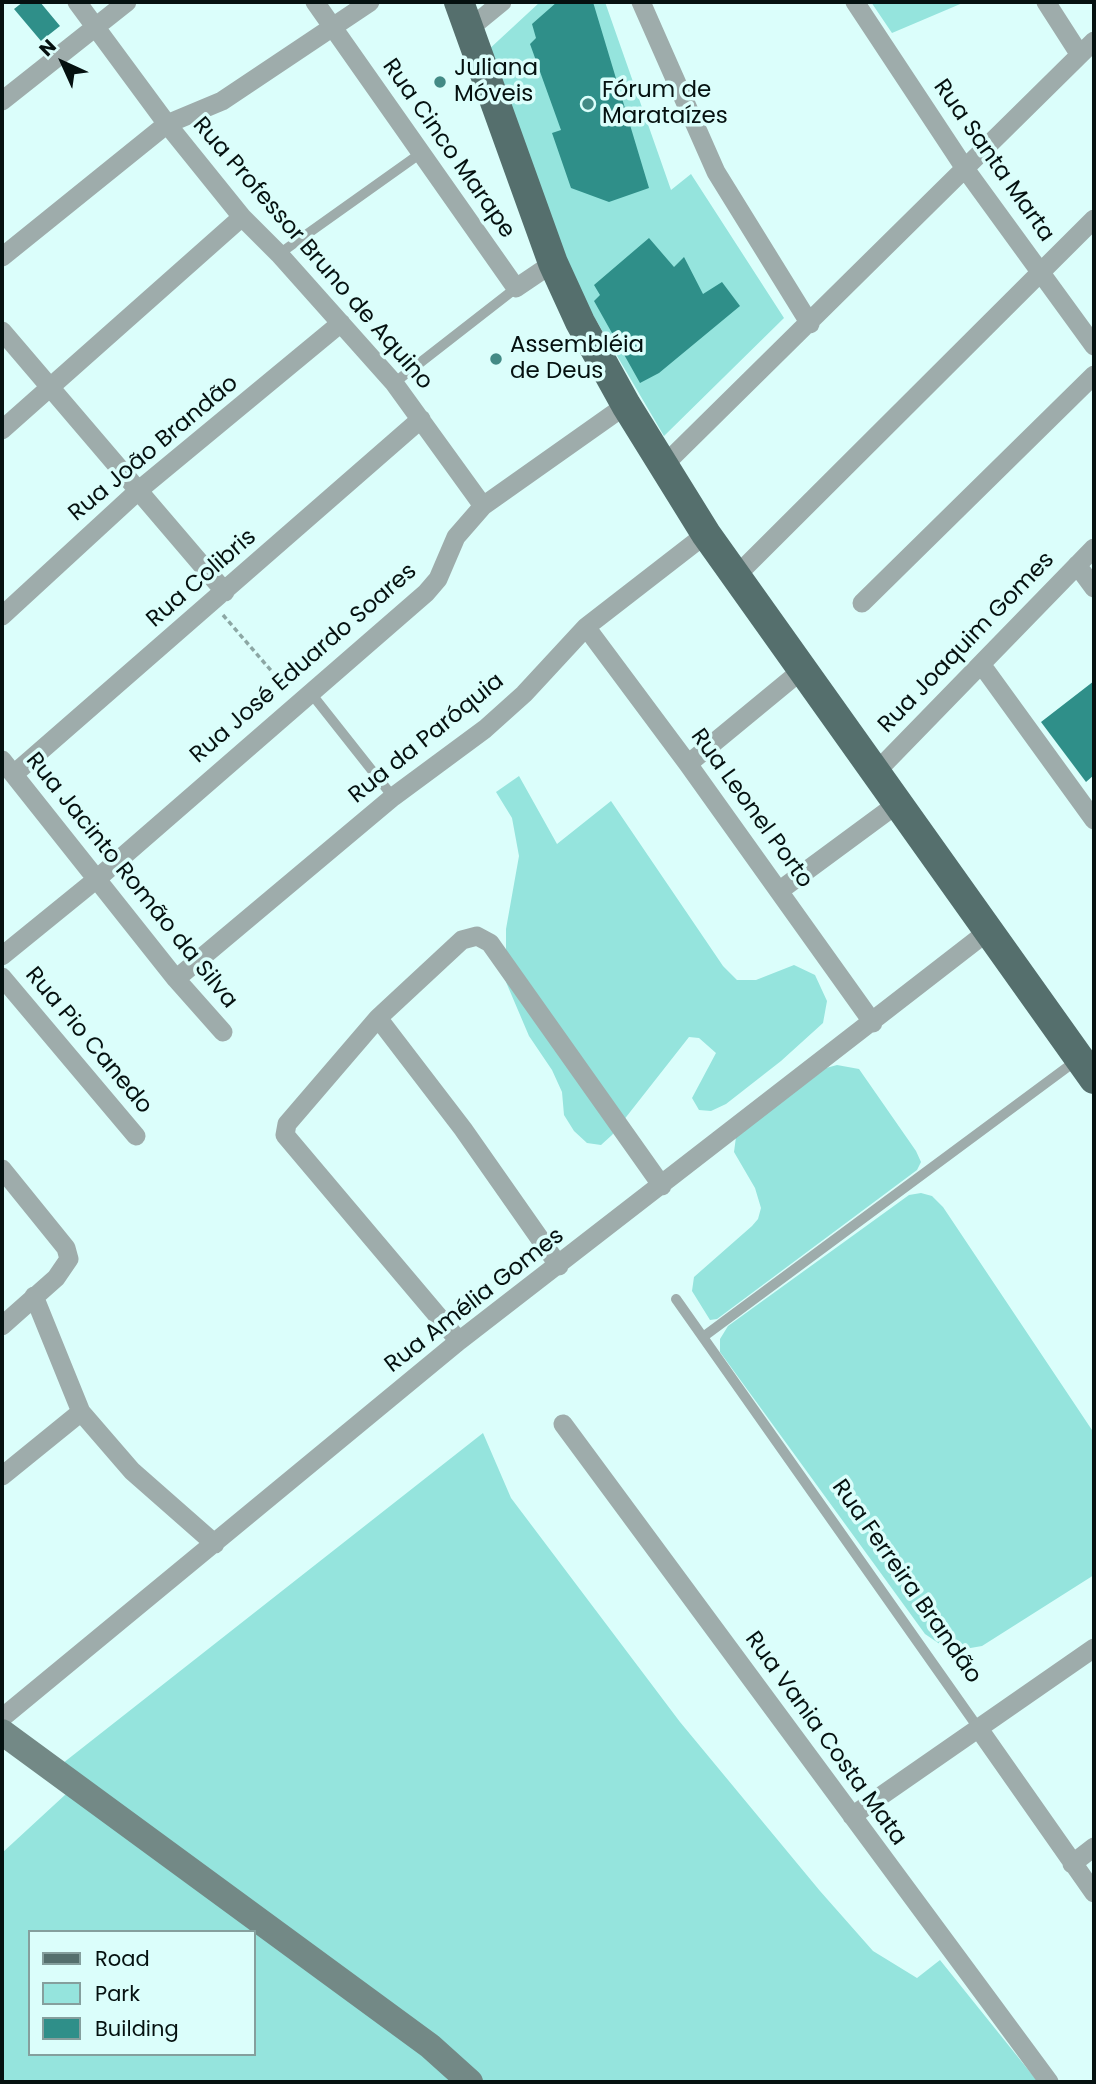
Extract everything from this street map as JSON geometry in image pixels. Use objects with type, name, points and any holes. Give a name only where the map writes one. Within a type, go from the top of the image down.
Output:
[{"type":"main road","points":[[464,15],[553,263],[580,322],[626,405],[706,534],[1087,1069]]},
{"type":"street","name":"Rua Professor Bruno de Aquino","points":[[77,2],[167,124],[242,217],[279,254],[394,383],[483,506]]},
{"type":"street","points":[[2,101],[127,2]]},
{"type":"street","name":"Rua Cinco Marape","points":[[315,2],[516,288]]},
{"type":"street","points":[[2,257],[167,124],[222,101],[370,2]]},
{"type":"street","points":[[464,15],[502,2]]},
{"type":"street","points":[[641,2],[716,172],[810,324]]},
{"type":"street","name":"Rua Santa Marta","points":[[855,2],[965,170],[1094,346]]},
{"type":"street","points":[[663,466],[1087,48],[1046,2]]},
{"type":"street","points":[[2,430],[242,217]]},
{"type":"street","points":[[737,576],[1094,219]]},
{"type":"street","points":[[516,288],[553,263]]},
{"type":"street","name":"Rua João Brandão","points":[[2,615],[139,490],[341,323]]},
{"type":"street","points":[[2,331],[139,490],[219,597]]},
{"type":"street","points":[[863,603],[1094,375]]},
{"type":"street","name":"Rua José Eduardo Soares","points":[[2,956],[98,878],[304,696],[426,593],[438,579],[456,537],[483,506],[626,405]]},
{"type":"street","name":"Rua Colibris","points":[[8,767],[219,597],[421,419]]},
{"type":"street","name":"Rua da Paróquia","points":[[176,979],[393,797],[505,711],[586,627],[706,534]]},
{"type":"street","name":"Rua Joaquim Gomes","points":[[876,772],[1094,548]]},
{"type":"street","points":[[1077,565],[1094,588]]},
{"type":"street","name":"Rua Leonel Porto","points":[[586,627],[688,764],[873,1023]]},
{"type":"street","points":[[981,664],[1094,820]]},
{"type":"street","points":[[688,764],[802,670]]},
{"type":"street","name":"Rua Jacinto Romão da Silva","points":[[8,767],[176,979],[223,1032]]},
{"type":"street","points":[[779,891],[897,803]]},
{"type":"street","name":"Rua Amélia Gomes","points":[[2,1718],[459,1341],[873,1023],[987,932]]},
{"type":"street","points":[[459,1341],[285,1135],[287,1124],[379,1018],[462,940],[477,936],[490,943],[662,1186]]},
{"type":"street","name":"Rua Pio Canedo","points":[[2,977],[136,1136]]},
{"type":"street","points":[[379,1018],[463,1129],[559,1266]]},
{"type":"street","points":[[2,1169],[66,1248],[67,1266],[34,1297],[6,1315]]},
{"type":"street","points":[[34,1297],[81,1412],[132,1471],[215,1544]]},
{"type":"street","points":[[2,1476],[81,1412]]},
{"type":"street","name":"Rua Vania Costa Mata","points":[[563,1424],[1049,2082]]},
{"type":"street","points":[[852,1816],[1094,1648]]},
{"type":"street","name":"Rua Ferreira Brandão","points":[[979,1729],[1094,1893]]},
{"type":"street","points":[[2,1732],[430,2046],[470,2082]]},
{"type":"street","points":[[1072,1864],[1094,1847]]},
{"type":"lane","points":[[279,254],[421,153]]},
{"type":"lane","points":[[394,383],[516,288]]},
{"type":"lane","points":[[304,696],[393,797]]},
{"type":"lane","points":[[703,1337],[1087,1069]]},
{"type":"lane","name":"Rua Ferreira Brandão","points":[[676,1299],[979,1729]]},
{"type":"path","points":[[219,597],[304,696]]},
{"type":"green space","points":[[540,2],[605,2],[671,190],[691,174],[784,318],[664,436],[579,291],[486,52]]},
{"type":"green space","points":[[871,2],[965,2],[892,33]]},
{"type":"green space","points":[[519,776],[557,844],[611,801],[723,966],[737,980],[756,980],[794,965],[815,975],[827,1001],[823,1023],[781,1061],[726,1104],[711,1111],[699,1110],[692,1098],[716,1053],[699,1038],[689,1037],[612,1135],[601,1145],[587,1143],[574,1131],[564,1115],[562,1092],[552,1070],[529,1036],[506,982],[506,929],[519,856],[512,818],[496,792]]},
{"type":"green space","points":[[837,1065],[859,1069],[921,1162],[917,1170],[717,1319],[710,1320],[692,1291],[694,1277],[752,1226],[758,1219],[761,1208],[755,1188],[734,1152],[736,1137],[826,1068]]},
{"type":"green space","points":[[921,1193],[932,1196],[943,1207],[1094,1433],[1094,1575],[982,1646],[959,1650],[944,1647],[925,1634],[720,1352],[720,1339],[728,1326],[909,1195]]},
{"type":"green space","points":[[483,1433],[511,1498],[680,1722],[820,1891],[873,1951],[917,1978],[940,1960],[1038,2082],[2,2082],[2,1853],[66,1794],[44,1778]]},
{"type":"building","points":[[23,2],[40,2],[60,26],[41,41],[14,9]]},
{"type":"building","name":"Fórum de Marataízes","points":[[557,2],[593,2],[649,188],[609,202],[571,188],[552,133],[561,130],[530,44],[536,38],[532,24]]},
{"type":"building","points":[[649,238],[674,267],[684,257],[703,294],[722,282],[740,306],[659,373],[640,383],[594,301],[600,295],[594,285]]},
{"type":"building","points":[[1094,681],[1094,775],[1086,782],[1041,722]]},
{"type":"place","name":"Juliana Móveis","points":[[440,82]]},
{"type":"place","name":"Fórum de Marataízes","points":[[588,104]]},
{"type":"place","name":"Assembléia de Deus","points":[[496,359]]}]
